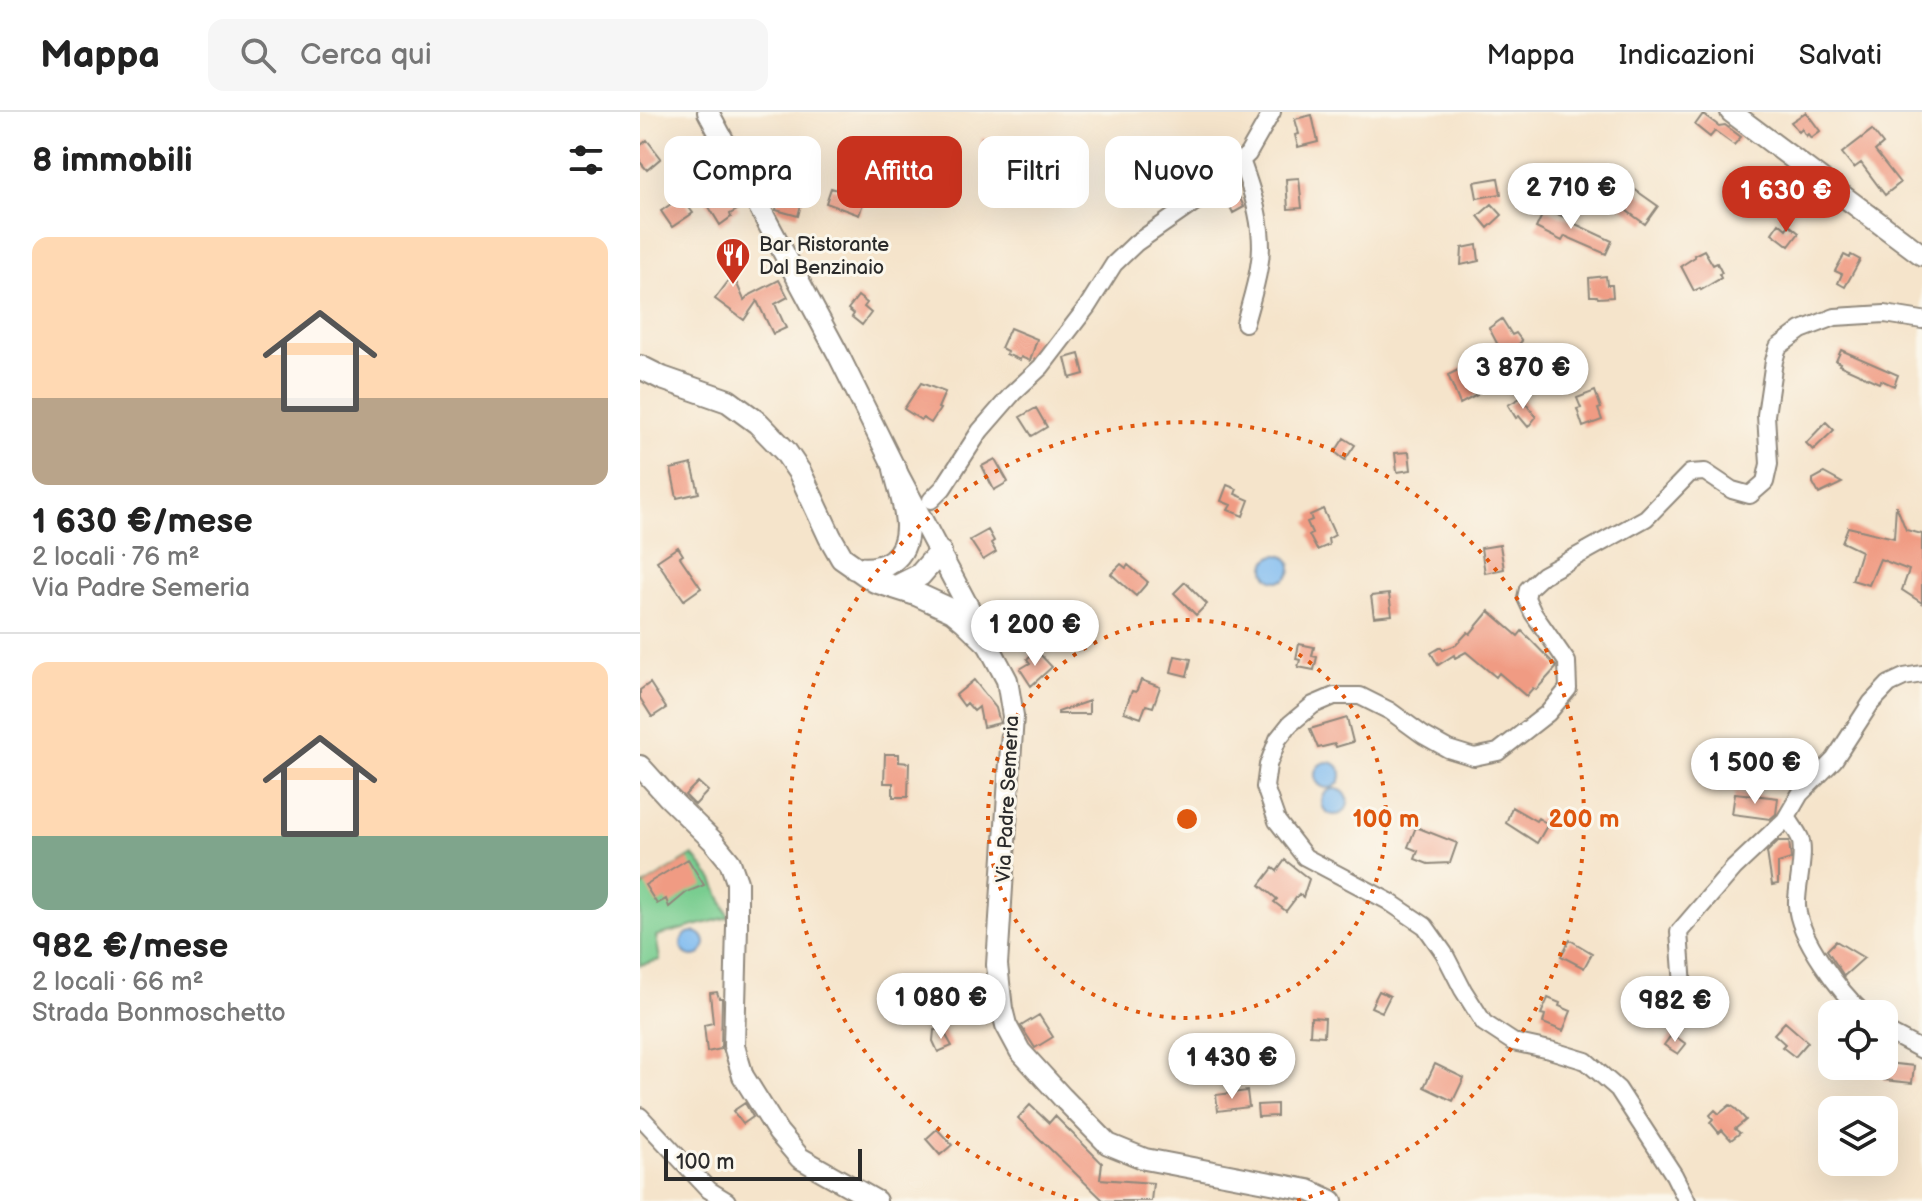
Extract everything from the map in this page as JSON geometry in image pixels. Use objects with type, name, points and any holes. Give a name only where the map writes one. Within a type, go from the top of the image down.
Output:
[{"type":"highway","points":[[640,367],[728,401],[758,423],[785,451],[800,473],[842,558],[875,581],[928,598],[953,611],[991,646]]},
{"type":"highway","points":[[894,560],[902,547],[907,523],[895,469]]},
{"type":"highway","points":[[855,568],[877,569],[912,554],[940,552]]},
{"type":"highway","points":[[896,587],[920,575],[940,552]]},
{"type":"main road","name":"Via Padre Semeria","points":[[708,112],[844,365],[895,469],[1007,680],[1013,716],[997,965],[1006,1025],[1020,1051],[1090,1127],[1116,1148],[1145,1159],[1308,1190],[1332,1201]]},
{"type":"main road","points":[[1731,112],[1922,255]]},
{"type":"main road","points":[[640,766],[713,841],[730,862],[737,882],[734,1046],[743,1076],[778,1132],[800,1158],[876,1201]]},
{"type":"street","points":[[1242,159],[1259,137],[1272,112]]},
{"type":"street","points":[[1242,163],[1261,238],[1260,265],[1245,323]]},
{"type":"street","points":[[931,500],[943,488],[980,431],[1041,367],[1087,307],[1114,264],[1136,243],[1186,208]]},
{"type":"street","points":[[1687,1201],[1674,1175],[1618,1089],[1586,1061],[1513,1042],[1484,1023],[1425,926],[1388,901],[1305,857],[1277,821],[1265,787],[1268,765],[1278,739],[1290,724],[1313,705],[1334,696],[1360,696],[1390,711],[1448,749],[1474,757],[1498,752],[1548,713],[1568,689],[1567,662],[1533,613],[1526,598],[1528,589],[1543,575],[1646,518],[1690,473],[1705,472],[1732,490],[1750,495],[1765,482],[1769,464],[1766,415],[1774,361],[1778,347],[1801,330],[1835,317],[1885,314],[1922,320]]},
{"type":"street","points":[[1691,995],[1683,986],[1679,932],[1734,868],[1787,817],[1800,794],[1834,760],[1871,703],[1889,684],[1922,674]]},
{"type":"street","points":[[1787,817],[1801,840],[1796,904],[1799,917],[1820,960],[1850,1000]]},
{"type":"street","points":[[1898,1037],[1922,1050]]},
{"type":"street","points":[[640,1116],[711,1196],[727,1201]]},
{"type":"green space","points":[[693,855],[713,880],[729,917],[656,936],[660,960],[640,965],[640,888]]},
{"type":"water","points":[[1278,555],[1287,559],[1291,568],[1287,577],[1278,581],[1269,577],[1265,568],[1269,559]]},
{"type":"water","points":[[1328,762],[1337,766],[1341,775],[1337,784],[1328,788],[1319,784],[1315,775],[1319,766]]},
{"type":"water","points":[[1335,789],[1344,793],[1348,802],[1344,811],[1335,815],[1326,811],[1322,802],[1326,793]]},
{"type":"water","points":[[693,932],[702,935],[705,944],[702,953],[693,956],[684,953],[681,944],[684,935]]},
{"type":"building","points":[[1806,112],[1820,131],[1811,138],[1802,129],[1799,132],[1791,122]]},
{"type":"building","points":[[1703,114],[1741,137],[1734,145],[1715,131],[1710,137],[1695,125]]},
{"type":"building","points":[[1312,115],[1318,142],[1298,147],[1295,119]]},
{"type":"building","points":[[1872,130],[1883,144],[1875,151],[1900,183],[1885,195],[1861,163],[1854,168],[1842,153]]},
{"type":"building","points":[[647,140],[661,158],[647,170],[640,162],[640,146]]},
{"type":"building","points":[[1299,178],[1302,208],[1288,209],[1286,179]]},
{"type":"building","points":[[1498,178],[1501,194],[1477,198],[1474,182]]},
{"type":"building","points":[[1624,182],[1658,206],[1645,224],[1612,200]]},
{"type":"building","points":[[831,188],[837,190],[837,207],[826,203]]},
{"type":"building","points":[[1492,204],[1502,215],[1488,228],[1478,216]]},
{"type":"building","points":[[665,208],[689,208],[693,213],[672,227],[661,211]]},
{"type":"building","points":[[710,208],[738,208],[730,214],[731,217],[720,225]]},
{"type":"building","points":[[776,208],[800,208],[798,216]]},
{"type":"building","points":[[840,208],[861,208],[859,215]]},
{"type":"building","points":[[1545,209],[1612,241],[1606,254],[1565,236],[1562,241],[1536,228]]},
{"type":"building","points":[[1779,223],[1786,229],[1789,225],[1799,233],[1789,246],[1772,233]]},
{"type":"building","points":[[1477,245],[1479,261],[1461,265],[1462,248]]},
{"type":"building","points":[[1704,250],[1713,265],[1717,263],[1721,278],[1694,291],[1681,266]]},
{"type":"building","points":[[1844,255],[1860,260],[1845,287],[1838,283],[1842,274],[1835,271]]},
{"type":"building","points":[[733,275],[744,300],[779,280],[788,297],[775,304],[786,328],[773,334],[757,301],[744,320],[715,299]]},
{"type":"building","points":[[1606,276],[1607,285],[1612,285],[1613,297],[1590,296],[1589,278]]},
{"type":"building","points":[[858,296],[867,303],[864,307],[871,313],[862,325],[848,309]]},
{"type":"building","points":[[1502,319],[1512,335],[1516,333],[1522,341],[1517,346],[1520,353],[1512,358],[1504,347],[1500,349],[1489,328]]},
{"type":"building","points":[[1010,328],[1037,339],[1030,361],[1006,354],[1007,351],[1001,348]]},
{"type":"building","points":[[1841,350],[1898,375],[1894,386],[1881,380],[1879,383],[1839,365],[1836,361]]},
{"type":"building","points":[[1079,354],[1084,374],[1070,378],[1065,358]]},
{"type":"building","points":[[1466,366],[1477,395],[1460,404],[1448,375]]},
{"type":"building","points":[[921,383],[945,392],[940,409],[931,423],[904,409]]},
{"type":"building","points":[[1595,391],[1602,420],[1583,427],[1577,398]]},
{"type":"building","points":[[1522,397],[1536,417],[1528,427],[1519,416],[1516,418],[1508,405]]},
{"type":"building","points":[[1036,408],[1047,427],[1032,436],[1020,417]]},
{"type":"building","points":[[1826,422],[1834,430],[1813,450],[1806,443]]},
{"type":"building","points":[[1344,438],[1355,445],[1345,460],[1335,452]]},
{"type":"building","points":[[1409,452],[1411,470],[1397,472],[1395,453]]},
{"type":"building","points":[[995,459],[1008,482],[994,490],[982,466]]},
{"type":"building","points":[[692,464],[699,493],[677,498],[671,469]]},
{"type":"building","points":[[1824,473],[1842,483],[1819,494],[1813,479]]},
{"type":"building","points":[[1227,485],[1237,489],[1235,494],[1249,500],[1243,516],[1228,510],[1231,505],[1221,501]]},
{"type":"building","points":[[1896,505],[1906,530],[1922,534],[1922,603],[1902,590],[1909,570],[1880,559],[1869,585],[1852,580],[1861,551],[1842,542],[1848,527],[1894,538]]},
{"type":"building","points":[[1323,509],[1335,535],[1328,539],[1329,545],[1317,550],[1309,535],[1312,533],[1307,522],[1312,520],[1310,515]]},
{"type":"building","points":[[988,530],[996,552],[983,560],[970,540]]},
{"type":"building","points":[[1500,545],[1504,569],[1485,573],[1481,548]]},
{"type":"building","points":[[678,547],[683,555],[680,557],[701,588],[684,600],[657,561]]},
{"type":"building","points":[[1121,564],[1126,568],[1128,565],[1148,582],[1136,596],[1111,574]]},
{"type":"building","points":[[1185,582],[1207,604],[1196,615],[1174,593]]},
{"type":"building","points":[[1389,594],[1392,615],[1374,617],[1371,596]]},
{"type":"building","points":[[1489,611],[1518,636],[1522,631],[1556,666],[1536,690],[1533,688],[1526,696],[1499,673],[1496,677],[1466,652],[1438,665],[1431,653],[1441,647],[1443,650],[1456,645]]},
{"type":"building","points":[[1299,644],[1314,647],[1312,656],[1317,657],[1314,670],[1298,667]]},
{"type":"building","points":[[1036,650],[1052,667],[1031,686],[1020,669],[1030,663],[1027,659]]},
{"type":"building","points":[[1175,656],[1191,659],[1187,676],[1171,672]]},
{"type":"building","points":[[974,680],[996,708],[1000,723],[983,727],[979,707],[974,711],[967,703],[964,706],[956,695]]},
{"type":"building","points":[[1141,680],[1160,687],[1153,707],[1146,705],[1141,718],[1124,712],[1132,691],[1136,692]]},
{"type":"building","points":[[650,683],[666,708],[652,717],[640,698],[640,690]]},
{"type":"building","points":[[1089,701],[1089,714],[1058,714],[1058,712]]},
{"type":"building","points":[[1347,718],[1353,742],[1318,748],[1310,729]]},
{"type":"building","points":[[885,754],[899,754],[899,762],[909,763],[908,797],[893,797],[893,783],[884,783]]},
{"type":"building","points":[[698,782],[708,791],[695,805],[685,795]]},
{"type":"building","points":[[1735,793],[1778,798],[1776,814],[1770,819],[1732,814]]},
{"type":"building","points":[[1512,807],[1536,821],[1538,818],[1548,824],[1537,843],[1506,823]]},
{"type":"building","points":[[1416,827],[1457,843],[1450,863],[1428,864],[1415,859],[1418,851],[1408,847]]},
{"type":"building","points":[[1778,841],[1789,841],[1791,859],[1778,863],[1778,884],[1772,885],[1767,852]]},
{"type":"building","points":[[688,859],[704,885],[687,892],[669,907],[666,899],[657,904],[645,885]]},
{"type":"building","points":[[1285,860],[1309,879],[1303,897],[1299,894],[1286,911],[1260,885],[1273,868],[1277,871]]},
{"type":"building","points":[[1570,940],[1592,953],[1584,968],[1561,956]]},
{"type":"building","points":[[1836,941],[1864,958],[1844,976],[1827,950]]},
{"type":"building","points":[[1379,991],[1390,996],[1382,1012],[1371,1007]]},
{"type":"building","points":[[717,992],[722,998],[721,1049],[707,1052],[704,1025],[713,1023],[710,993]]},
{"type":"building","points":[[1548,998],[1571,1011],[1563,1031],[1543,1023],[1545,1015],[1541,1014]]},
{"type":"building","points":[[1039,1015],[1053,1037],[1035,1048],[1021,1026]]},
{"type":"building","points":[[1311,1017],[1325,1018],[1324,1036],[1310,1035]]},
{"type":"building","points":[[1785,1022],[1808,1042],[1795,1057],[1782,1047],[1785,1044],[1774,1034]]},
{"type":"building","points":[[934,1030],[943,1030],[952,1046],[938,1052],[933,1041]]},
{"type":"building","points":[[1672,1034],[1686,1044],[1678,1054],[1664,1045]]},
{"type":"building","points":[[1435,1064],[1464,1078],[1453,1101],[1424,1087]]},
{"type":"building","points":[[1898,1064],[1914,1066],[1912,1083],[1884,1080],[1898,1080]]},
{"type":"building","points":[[1247,1091],[1249,1107],[1218,1111],[1216,1095]]},
{"type":"building","points":[[745,1103],[753,1117],[743,1124],[733,1111]]},
{"type":"building","points":[[1277,1104],[1277,1116],[1258,1117],[1257,1105]]},
{"type":"building","points":[[1030,1105],[1049,1123],[1055,1116],[1102,1163],[1100,1179],[1153,1183],[1151,1201],[1104,1201],[1018,1118]]},
{"type":"building","points":[[1730,1105],[1746,1120],[1735,1129],[1740,1133],[1731,1140],[1722,1130],[1719,1133],[1710,1122],[1713,1119],[1710,1115],[1715,1110],[1719,1114]]},
{"type":"building","points":[[937,1129],[952,1145],[940,1155],[926,1139]]},
{"type":"place","name":"Bar Ristorante Dal Benzinaio","points":[[733,286]]}]
